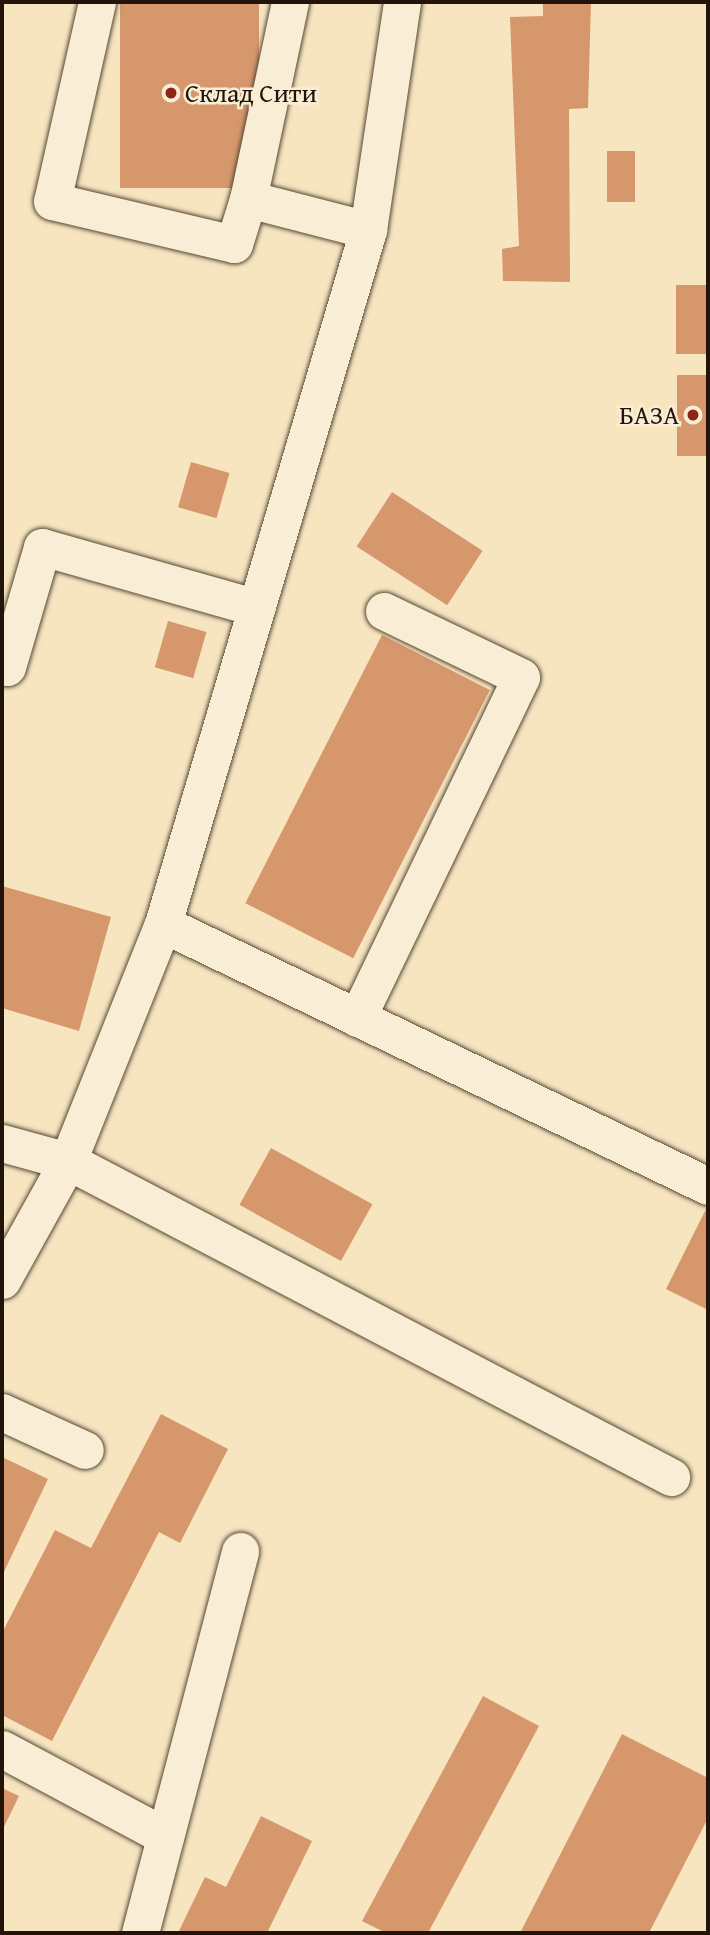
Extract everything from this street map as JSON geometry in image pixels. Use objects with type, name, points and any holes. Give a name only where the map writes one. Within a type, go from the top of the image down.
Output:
[{"type":"street","points":[[97,2],[52,201],[234,244],[248,200],[290,2]]},
{"type":"street","points":[[2,1280],[68,1161],[163,924],[368,230],[401,2]]},
{"type":"street","points":[[248,200],[368,230]]},
{"type":"street","points":[[2,665],[7,667],[42,547],[257,608]]},
{"type":"street","points":[[356,1018],[521,677],[384,611]]},
{"type":"street","points":[[163,924],[708,1186]]},
{"type":"street","points":[[2,1143],[68,1161],[671,1477]]},
{"type":"street","points":[[2,1412],[85,1450]]},
{"type":"street","points":[[140,1933],[240,1551]]},
{"type":"street","points":[[2,1749],[165,1836]]},
{"type":"building","name":"Склад Сити","points":[[120,2],[259,2],[259,188],[120,188]]},
{"type":"building","points":[[543,2],[591,2],[588,108],[569,109],[570,282],[503,281],[502,249],[519,246],[510,17],[543,16]]},
{"type":"building","points":[[607,151],[635,151],[635,202],[607,202]]},
{"type":"building","points":[[676,285],[708,285],[708,354],[676,354]]},
{"type":"building","name":"БАЗА","points":[[677,375],[708,375],[708,456],[677,456]]},
{"type":"building","points":[[191,462],[229,473],[216,518],[178,507]]},
{"type":"building","points":[[392,492],[483,551],[447,605],[357,547]]},
{"type":"building","points":[[168,621],[206,632],[193,678],[155,667]]},
{"type":"building","points":[[382,635],[490,690],[353,958],[245,903]]},
{"type":"building","points":[[2,886],[111,917],[79,1031],[2,1008]]},
{"type":"building","points":[[271,1148],[372,1204],[341,1261],[239,1205]]},
{"type":"building","points":[[706,1209],[708,1211],[708,1310],[666,1289]]},
{"type":"building","points":[[161,1414],[228,1449],[180,1543],[159,1532],[52,1741],[2,1715],[2,1633],[55,1530],[91,1548]]},
{"type":"building","points":[[2,1457],[48,1479],[2,1576]]},
{"type":"building","points":[[483,1696],[539,1726],[428,1933],[386,1933],[362,1921]]},
{"type":"building","points":[[622,1734],[708,1778],[708,1818],[649,1933],[520,1933]]},
{"type":"building","points":[[2,1788],[19,1796],[2,1831]]},
{"type":"building","points":[[261,1816],[312,1841],[267,1933],[178,1933],[205,1877],[226,1887]]},
{"type":"place","name":"Склад Сити","points":[[171,93]]},
{"type":"place","name":"БАЗА","points":[[693,415]]}]
